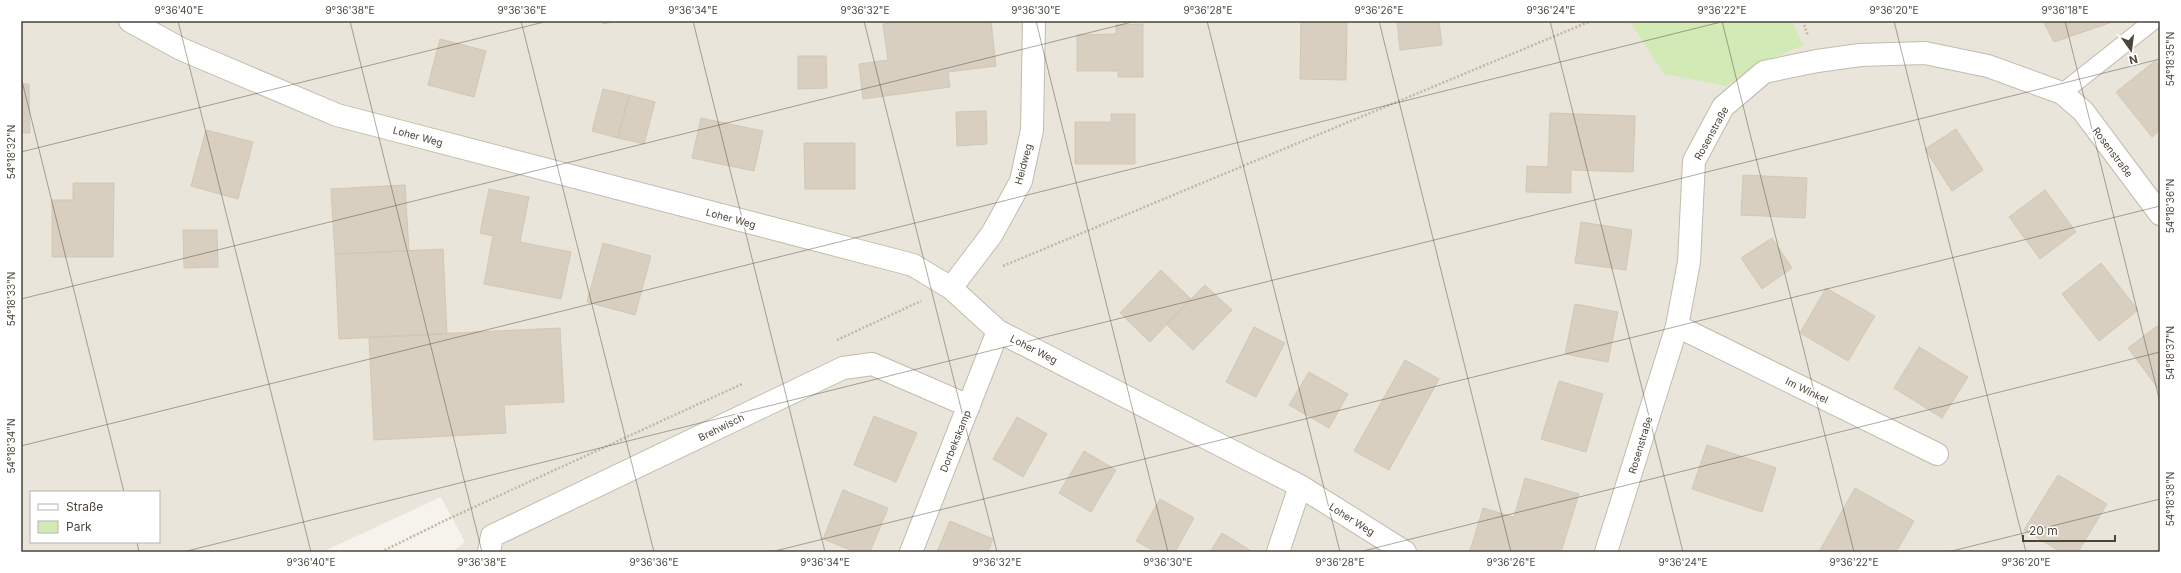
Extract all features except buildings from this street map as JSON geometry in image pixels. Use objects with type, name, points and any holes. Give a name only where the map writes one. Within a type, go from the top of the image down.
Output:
[{"type":"street","name":"Loher Weg","points":[[130,21],[181,49],[336,115],[913,265],[951,288],[998,331],[1300,486],[1405,552]]},
{"type":"street","name":"Heidweg","points":[[951,288],[992,234],[1021,182],[1032,130],[1034,21]]},
{"type":"street","name":"Rosenstraße","points":[[1606,552],[1677,326],[1689,262],[1694,161],[1723,107],[1764,72],[1816,61],[1860,54],[1925,53],[1988,66],[2062,93],[2083,111],[2160,214]]},
{"type":"street","name":"Im Winkel","points":[[1677,326],[1937,454]]},
{"type":"street","name":"Dorbekskamp","points":[[911,552],[998,331]]},
{"type":"street","name":"Brehwisch","points":[[489,552],[492,536],[843,368],[872,364],[969,406]]},
{"type":"street","points":[[1278,552],[1300,486]]},
{"type":"lane","points":[[2062,93],[2153,21]]},
{"type":"shaded area","points":[[21,21],[2160,21],[2160,552],[452,552],[465,542],[441,497],[322,552],[21,552]]},
{"type":"green space","points":[[1792,21],[1803,45],[1758,65],[1726,86],[1664,74],[1630,22]]}]
